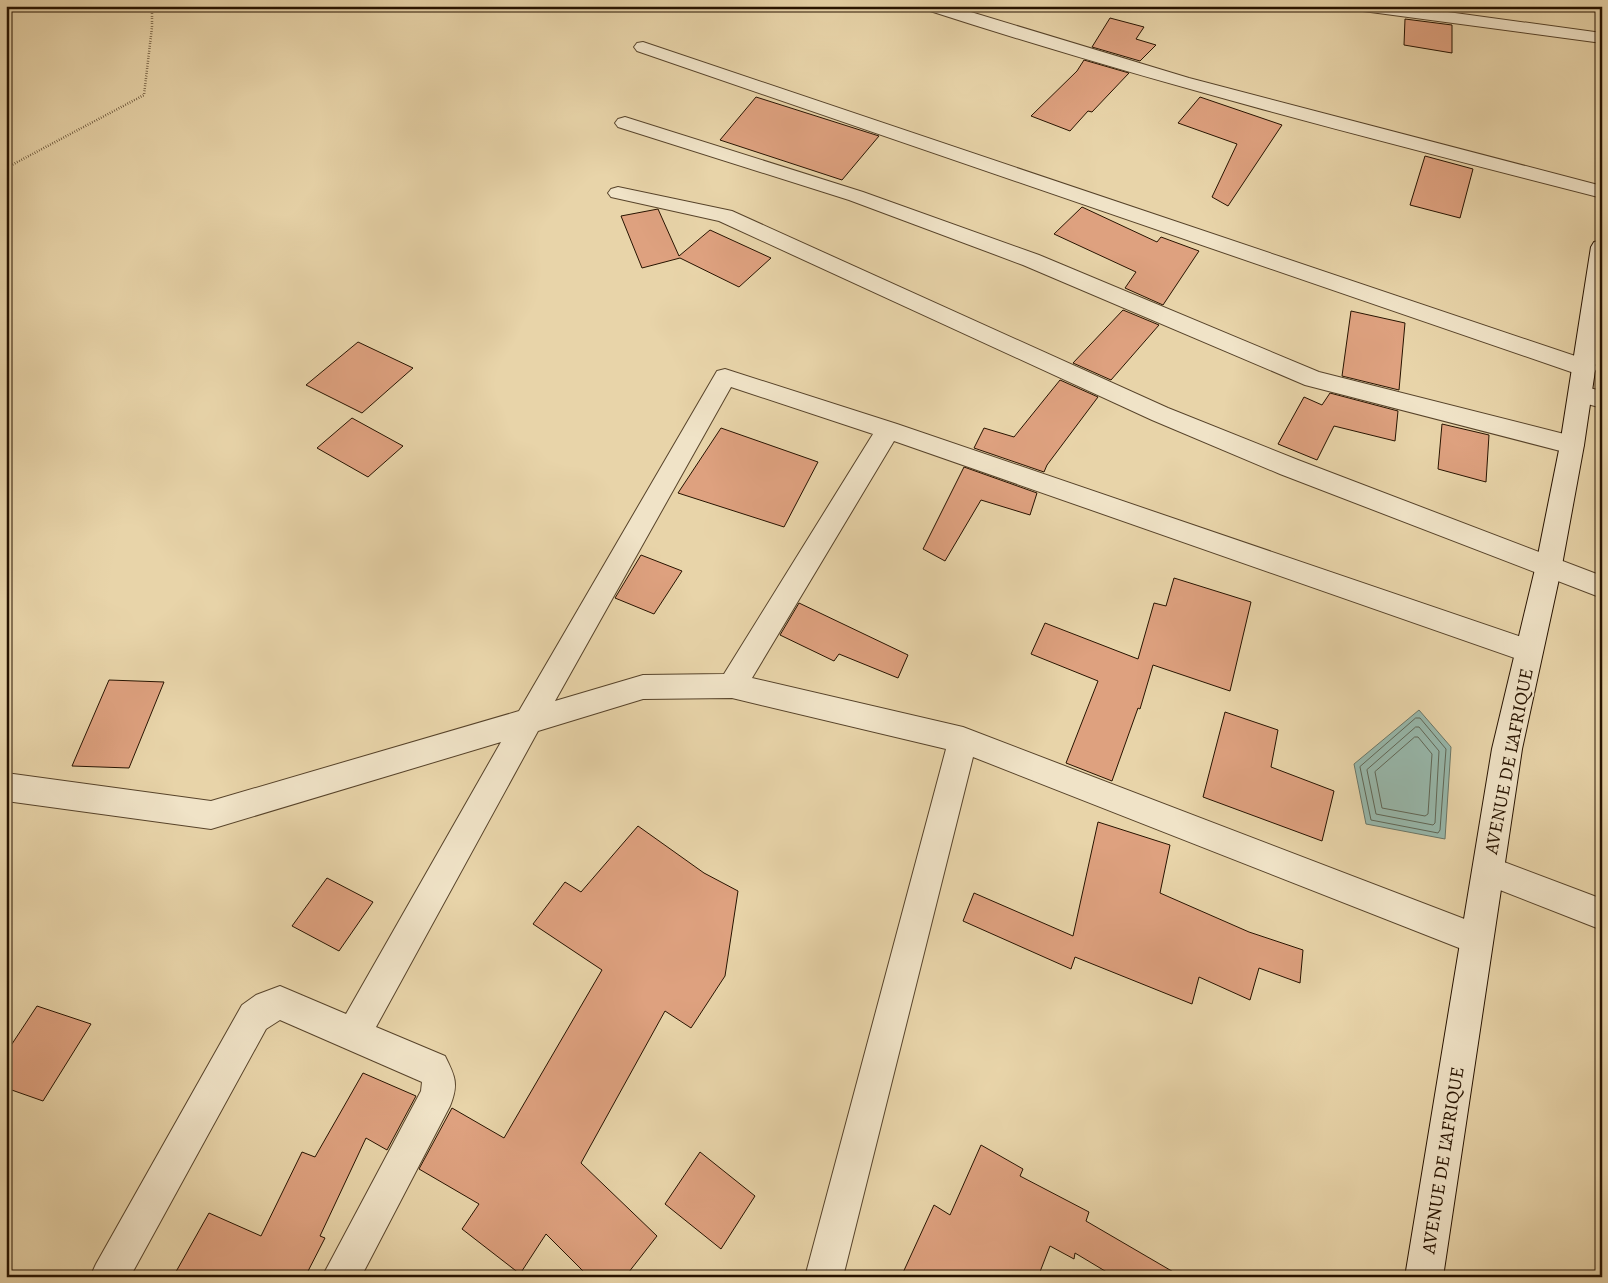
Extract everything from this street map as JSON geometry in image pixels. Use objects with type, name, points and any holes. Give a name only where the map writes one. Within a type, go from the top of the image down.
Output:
[{"type":"street","points":[[933,6],[1034,40],[1173,81],[1602,192]]},
{"type":"street","points":[[1363,6],[1602,38]]},
{"type":"street","points":[[643,47],[1589,387]]},
{"type":"street","points":[[625,123],[856,196],[1031,260],[1314,379],[1572,445]]},
{"type":"street","points":[[618,192],[725,216],[1160,414],[1289,467],[1549,565],[1602,587]]},
{"type":"street","name":"AVENUE DE L'AFRIQUE","points":[[1424,1277],[1507,749],[1549,565],[1572,445],[1589,387],[1602,246]]},
{"type":"street","points":[[353,1034],[529,720],[725,377],[888,430],[1530,651]]},
{"type":"street","points":[[732,686],[888,430]]},
{"type":"street","points":[[6,787],[211,815],[643,687],[732,686],[963,740],[1477,939]]},
{"type":"street","points":[[824,1277],[963,740]]},
{"type":"street","points":[[1488,871],[1602,915]]},
{"type":"street","points":[[108,1277],[254,1017],[268,1007],[280,1003],[433,1068],[439,1080],[438,1094],[341,1277]]},
{"type":"path","points":[[6,14],[20,6]]},
{"type":"path","points":[[6,168],[144,95],[152,27],[152,6]]},
{"type":"water","points":[[1419,710],[1451,747],[1445,839],[1366,824],[1354,764]]},
{"type":"building","points":[[1110,18],[1144,27],[1136,39],[1156,45],[1140,61],[1092,47]]},
{"type":"building","points":[[1405,19],[1452,25],[1452,53],[1404,45]]},
{"type":"building","points":[[1084,60],[1129,73],[1092,112],[1088,111],[1070,131],[1031,116],[1077,71]]},
{"type":"building","points":[[756,97],[879,136],[842,180],[720,140]]},
{"type":"building","points":[[1200,97],[1282,125],[1228,206],[1212,197],[1237,144],[1178,123]]},
{"type":"building","points":[[1425,156],[1473,169],[1460,218],[1410,205]]},
{"type":"building","points":[[1082,207],[1157,242],[1161,237],[1199,251],[1163,305],[1125,288],[1136,272],[1054,234]]},
{"type":"building","points":[[658,209],[679,256],[710,230],[771,258],[739,287],[680,258],[642,268],[621,216]]},
{"type":"building","points":[[1123,310],[1159,325],[1111,380],[1073,363]]},
{"type":"building","points":[[1351,311],[1405,323],[1399,390],[1342,376]]},
{"type":"building","points":[[358,342],[413,368],[362,413],[306,385]]},
{"type":"building","points":[[1060,380],[1098,397],[1047,465],[1044,472],[974,448],[984,428],[1014,437]]},
{"type":"building","points":[[1330,393],[1398,411],[1395,441],[1334,426],[1317,460],[1278,444],[1304,397],[1322,405]]},
{"type":"building","points":[[352,418],[403,446],[368,477],[317,448]]},
{"type":"building","points":[[1442,424],[1489,435],[1486,482],[1438,469]]},
{"type":"building","points":[[721,428],[818,462],[784,527],[678,493]]},
{"type":"building","points":[[964,467],[1037,493],[1030,515],[981,500],[945,561],[923,549]]},
{"type":"building","points":[[641,555],[682,571],[654,614],[615,598]]},
{"type":"building","points":[[1174,578],[1251,602],[1230,691],[1153,665],[1140,709],[1138,708],[1112,781],[1066,763],[1098,681],[1031,654],[1045,623],[1138,659],[1154,603],[1166,606]]},
{"type":"building","points":[[799,603],[908,655],[898,678],[839,654],[834,661],[780,635]]},
{"type":"building","points":[[109,680],[164,682],[129,768],[72,766]]},
{"type":"building","points":[[1225,712],[1278,730],[1271,767],[1334,791],[1322,841],[1203,797]]},
{"type":"building","points":[[1098,822],[1170,845],[1160,893],[1249,932],[1303,950],[1300,983],[1259,968],[1250,1000],[1199,977],[1192,1004],[1075,957],[1071,969],[963,921],[974,893],[1073,936]]},
{"type":"building","points":[[638,826],[704,873],[738,891],[725,976],[691,1028],[665,1011],[581,1163],[657,1236],[625,1277],[589,1277],[546,1234],[520,1274],[462,1229],[479,1204],[419,1169],[452,1108],[504,1138],[602,970],[533,924],[565,882],[581,892]]},
{"type":"building","points":[[327,878],[373,902],[339,951],[292,926]]},
{"type":"building","points":[[37,1006],[91,1024],[43,1101],[6,1088],[6,1053]]},
{"type":"building","points":[[363,1073],[416,1096],[387,1150],[366,1138],[320,1236],[325,1238],[305,1277],[173,1277],[209,1213],[261,1236],[302,1152],[315,1157]]},
{"type":"building","points":[[981,1145],[1023,1169],[1020,1176],[1089,1212],[1086,1221],[1182,1277],[1115,1277],[1075,1253],[1074,1259],[1050,1246],[1038,1277],[901,1277],[934,1205],[950,1215]]},
{"type":"building","points":[[700,1152],[755,1196],[721,1249],[665,1204]]}]
